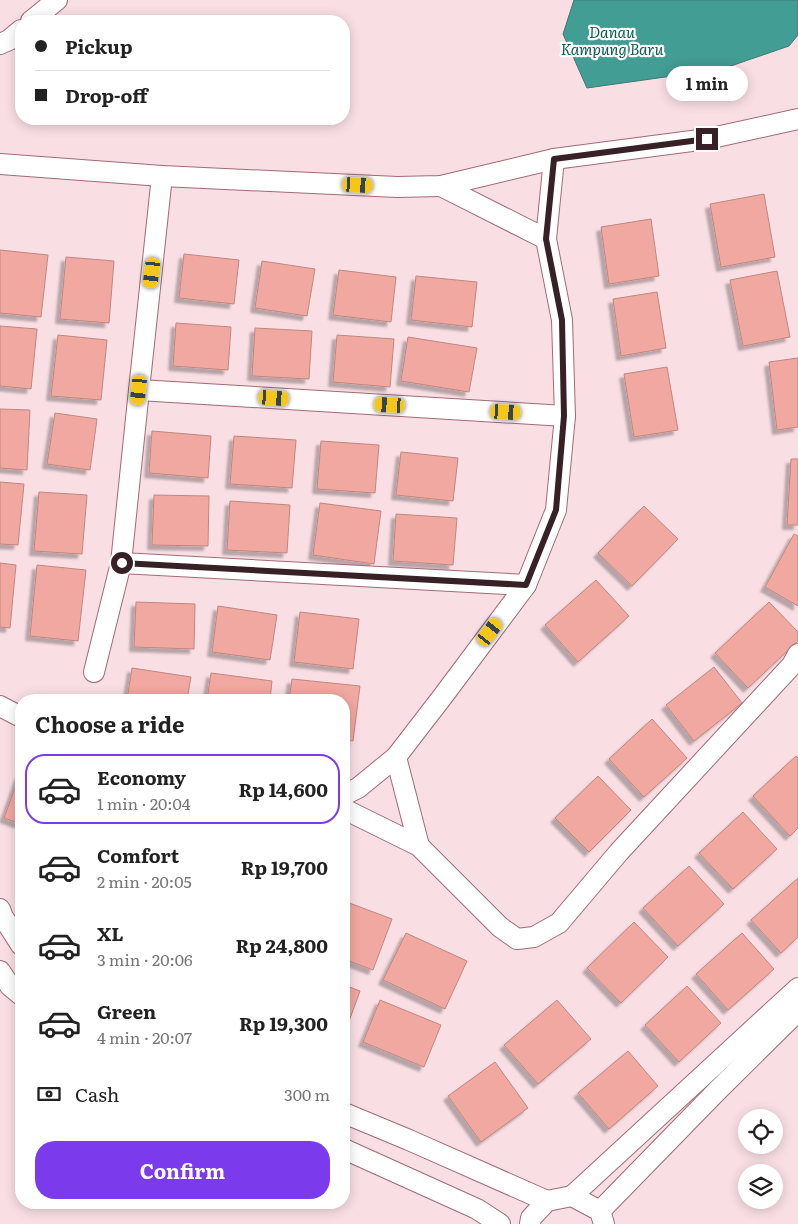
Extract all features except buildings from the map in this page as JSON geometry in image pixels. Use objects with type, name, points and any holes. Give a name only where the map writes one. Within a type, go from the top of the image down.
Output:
[{"type":"street","points":[[39,15],[57,0]]},
{"type":"street","points":[[0,44],[15,35]]},
{"type":"street","points":[[0,164],[162,176],[397,187],[441,186],[554,159],[707,139],[798,119]]},
{"type":"street","points":[[350,792],[358,788],[396,757],[526,585],[556,510],[564,416],[562,320],[546,239],[554,159]]},
{"type":"street","points":[[94,672],[122,563],[162,176]]},
{"type":"street","points":[[441,186],[546,239]]},
{"type":"street","points":[[139,390],[564,416]]},
{"type":"street","points":[[122,563],[526,585]]},
{"type":"street","points":[[350,812],[419,846],[500,927],[517,939],[534,937],[559,923],[618,852],[792,664],[798,654]]},
{"type":"street","points":[[0,706],[15,714]]},
{"type":"street","points":[[396,757],[419,846]]},
{"type":"street","points":[[0,909],[15,936]]},
{"type":"street","points":[[0,971],[10,986],[15,990]]},
{"type":"street","points":[[350,1115],[547,1201],[572,1196],[798,988]]},
{"type":"street","points":[[572,1196],[602,1218],[718,1090],[798,1011]]},
{"type":"street","points":[[350,1152],[478,1209],[500,1224]]},
{"type":"street","points":[[530,1224],[531,1218],[547,1201]]},
{"type":"water","name":"Danau Kampung Baru","points":[[574,0],[798,0],[798,35],[789,46],[722,69],[587,88],[563,34]]},
{"type":"route","points":[[122,563],[526,585],[556,510],[564,416],[562,320],[546,239],[554,159],[707,139]]}]
